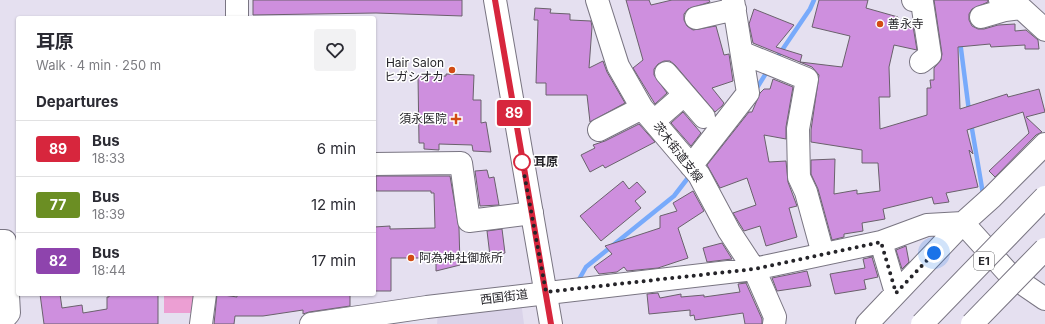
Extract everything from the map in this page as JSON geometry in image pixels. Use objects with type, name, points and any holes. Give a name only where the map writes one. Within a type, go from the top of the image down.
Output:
[{"type":"main road","points":[[495,0],[551,324]]},
{"type":"main road","name":"茨木街道支線","points":[[597,0],[618,66],[648,115],[699,175],[729,231],[754,269],[775,318],[774,324]]},
{"type":"main road","points":[[913,0],[922,2],[930,54],[921,62]]},
{"type":"main road","points":[[1034,0],[1045,19]]},
{"type":"main road","points":[[691,166],[748,93],[734,4],[696,18]]},
{"type":"main road","points":[[981,17],[1002,5],[1021,8],[1045,30]]},
{"type":"main road","points":[[742,53],[807,79],[798,129],[799,177],[806,192],[823,254]]},
{"type":"main road","points":[[666,73],[704,117]]},
{"type":"main road","points":[[599,130],[648,115],[684,95]]},
{"type":"main road","points":[[867,324],[963,223],[992,197],[1045,144]]},
{"type":"main road","points":[[376,164],[461,163],[469,221],[532,213]]},
{"type":"main road","name":"E1","points":[[922,324],[1045,197]]},
{"type":"main road","points":[[963,223],[1010,276],[1045,299]]},
{"type":"main road","name":"西国街道","points":[[310,324],[370,320],[427,307],[754,269],[881,242],[927,225],[963,223]]},
{"type":"main road","points":[[0,241],[5,241],[8,313],[3,320],[0,321]]},
{"type":"main road","points":[[881,242],[896,293]]},
{"type":"main road","points":[[972,324],[1045,249]]},
{"type":"main road","points":[[201,324],[206,296]]},
{"type":"shaded area","points":[[164,296],[201,296],[198,313],[164,313]]},
{"type":"shaded area","points":[[521,301],[524,324],[437,324],[438,312]]},
{"type":"building","points":[[253,0],[462,0],[462,16],[376,13],[253,15]]},
{"type":"building","points":[[626,0],[649,0],[651,5],[672,0],[709,0],[710,2],[688,9],[684,14],[684,20],[687,26],[693,30],[716,26],[724,55],[729,54],[733,81],[712,88],[724,103],[715,112],[670,61],[664,61],[658,64],[654,69],[654,75],[667,93],[655,104],[633,68],[643,60]]},
{"type":"building","points":[[819,0],[868,0],[866,8],[898,17],[896,21],[913,26],[917,50],[894,45],[889,67],[890,97],[879,97],[880,129],[927,115],[927,88],[931,88],[930,80],[934,80],[934,68],[941,60],[942,54],[934,0],[988,0],[988,2],[972,9],[969,14],[969,20],[972,26],[978,29],[984,29],[998,25],[1015,24],[1015,31],[1026,30],[1038,40],[1039,49],[1025,49],[1025,45],[991,47],[990,44],[958,47],[960,109],[1007,94],[1008,97],[1039,89],[1045,112],[1026,117],[1042,132],[1036,135],[995,177],[989,171],[1029,133],[1023,112],[967,130],[973,154],[969,150],[978,187],[946,193],[949,202],[934,204],[932,197],[883,209],[885,219],[862,223],[863,231],[844,234],[844,237],[832,240],[818,189],[811,174],[811,160],[835,159],[834,194],[857,190],[857,194],[880,191],[878,163],[862,163],[862,150],[811,142],[811,130],[819,75],[812,67],[753,43],[749,24],[754,9],[794,25],[776,47],[802,55],[800,62],[842,67],[850,36],[812,27]]},
{"type":"building","points":[[535,8],[551,9],[550,13],[570,14],[570,20],[591,21],[592,27],[589,68],[603,61],[607,72],[625,103],[590,122],[587,95],[546,95],[546,83],[536,83],[538,20],[534,20]]},
{"type":"building","points":[[446,74],[474,75],[473,100],[481,100],[481,123],[486,122],[491,152],[473,151],[472,145],[439,144],[439,150],[424,149],[424,143],[419,143],[418,76],[446,76]]},
{"type":"building","points":[[773,79],[793,87],[786,127],[786,139],[764,135],[769,162],[786,161],[788,182],[797,206],[789,208],[797,237],[766,246],[760,226],[744,231],[733,213],[756,205],[747,178],[720,188],[707,165],[749,112],[752,112],[760,93],[764,89],[770,89]]},
{"type":"building","points":[[683,112],[701,133],[691,146],[671,123]]},
{"type":"building","points":[[639,124],[655,142],[605,168],[603,165],[590,172],[581,155],[595,148],[593,145],[605,141]]},
{"type":"building","points":[[487,170],[489,178],[494,177],[499,205],[480,206],[475,171]]},
{"type":"building","points":[[376,176],[450,176],[459,228],[460,265],[436,271],[436,258],[391,258],[391,291],[376,291],[376,227],[390,226],[390,229],[435,228],[434,193],[431,193],[431,191],[376,191]]},
{"type":"building","points":[[623,181],[629,189],[637,182],[646,192],[635,201],[641,208],[601,241],[580,216]]},
{"type":"building","points":[[693,191],[704,211],[678,228],[688,258],[658,268],[627,271],[624,267],[617,272],[599,274],[594,267],[612,254],[605,246],[660,228],[660,216],[677,211],[673,203]]},
{"type":"building","points":[[502,229],[505,253],[490,256],[487,231]]},
{"type":"building","points":[[722,243],[732,259],[707,262],[703,248]]},
{"type":"building","points":[[906,246],[909,262],[902,269],[896,250]]},
{"type":"building","points":[[872,257],[878,277],[864,280],[866,289],[835,294],[830,274],[865,268],[863,259]]},
{"type":"building","points":[[807,271],[811,286],[777,291],[772,278]]},
{"type":"building","points":[[746,283],[762,319],[762,324],[745,324],[743,313],[695,320],[694,315],[690,316],[690,310],[649,314],[647,294],[658,293],[660,298],[681,294],[681,297],[704,295],[704,297],[740,292],[738,284]]},
{"type":"building","points":[[40,296],[60,296],[62,308],[82,305],[83,313],[107,309],[107,297],[109,296],[158,296],[158,324],[44,324]]},
{"type":"building","points":[[217,296],[350,296],[350,306],[303,314],[303,310],[263,316],[235,316],[234,324],[214,324]]},
{"type":"waterway","points":[[776,59],[810,9],[814,0]]},
{"type":"waterway","points":[[960,41],[969,111]]},
{"type":"waterway","points":[[755,91],[768,70]]},
{"type":"waterway","points":[[971,123],[983,194]]},
{"type":"waterway","points":[[577,283],[586,267],[674,196],[691,174]]},
{"type":"bus line","name":"89","points":[[495,0],[551,324]]},
{"type":"place","name":"善永寺","points":[[880,24]]},
{"type":"place","name":"Hair Salon ヒガシオカ","points":[[452,70]]},
{"type":"place","name":"須永医院","points":[[456,119]]},
{"type":"place","name":"耳原","points":[[522,162]]},
{"type":"place","name":"阿為神社御旅所","points":[[411,258]]},
{"type":"route","points":[[522,162],[546,292],[754,269],[881,242],[896,293],[934,253]]}]
